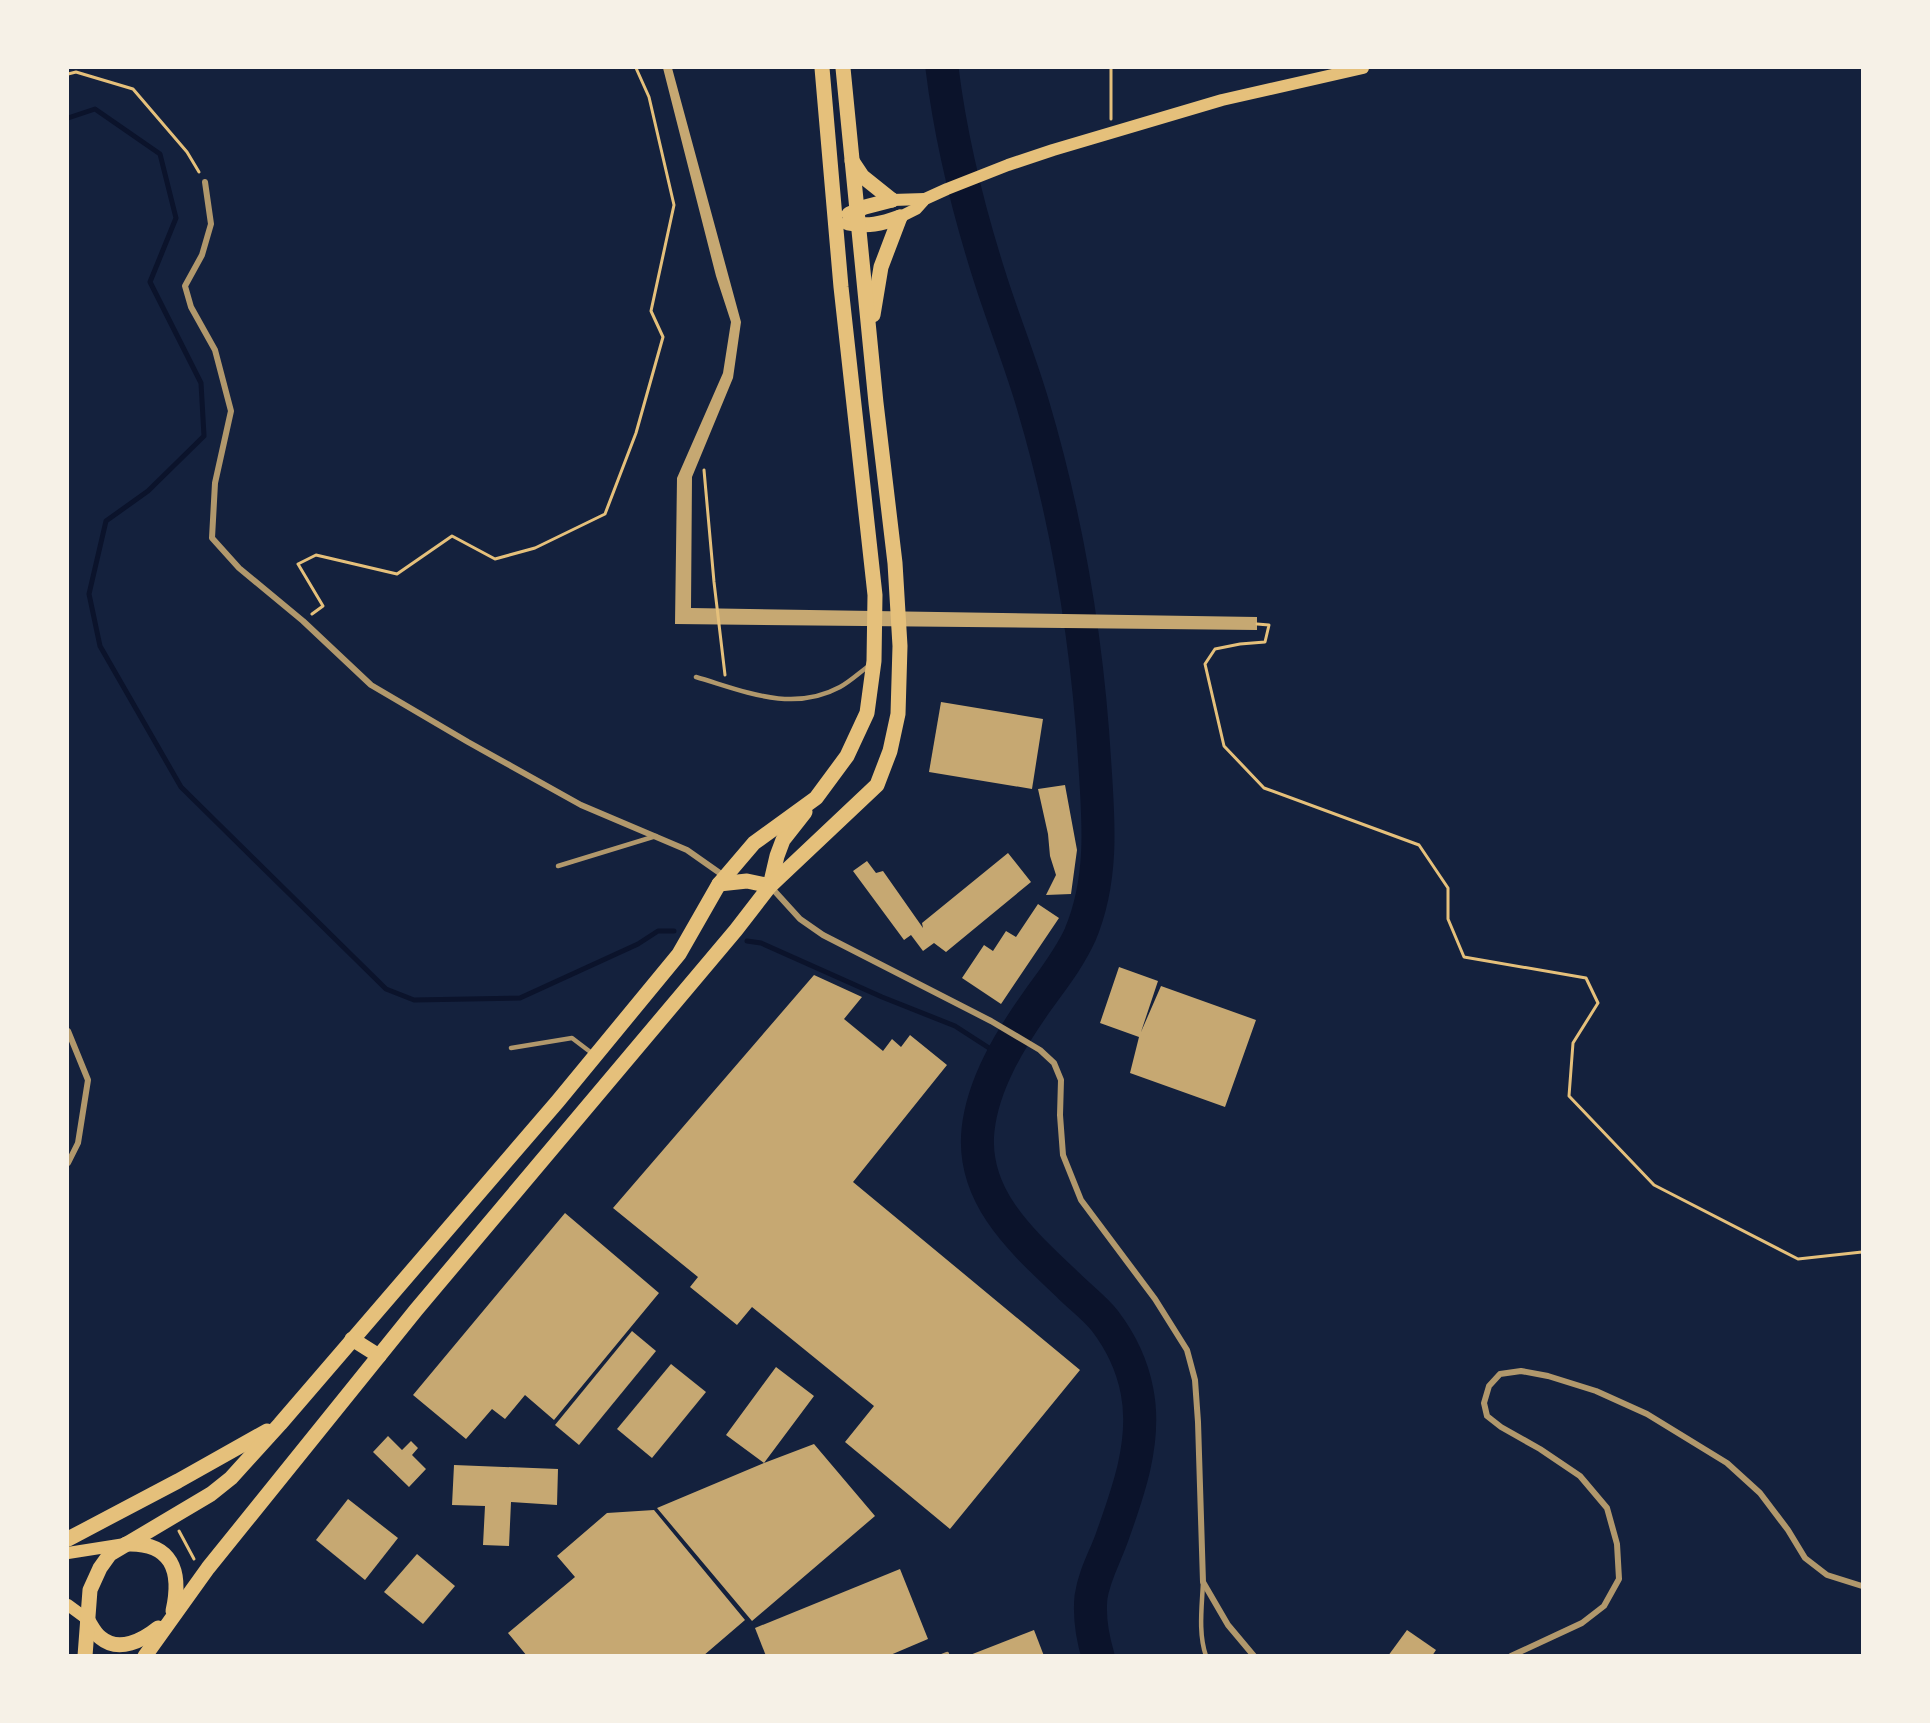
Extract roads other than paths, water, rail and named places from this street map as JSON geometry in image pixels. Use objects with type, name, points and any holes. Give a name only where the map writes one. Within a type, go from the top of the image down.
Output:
[{"type":"main road","points":[[770,886],[783,840],[847,756],[867,713],[874,661],[875,595],[849,365],[822,68]]},
{"type":"main road","points":[[145,1656],[208,1568],[379,1356],[736,930],[770,886],[877,785],[890,752],[898,714],[900,646],[895,563],[869,337],[843,68]]},
{"type":"main road","points":[[836,220],[857,217],[892,200],[925,199],[1008,165],[1222,100],[1363,68]]},
{"type":"main road","points":[[851,160],[862,176],[892,200]]},
{"type":"main road","points":[[857,217],[876,225],[916,209],[925,199]]},
{"type":"main road","points":[[869,337],[881,267],[900,217]]},
{"type":"main road","points":[[85,1656],[90,1590],[100,1568],[110,1554],[224,1484],[280,1424],[595,1056],[679,954],[722,880],[754,843],[816,798]]},
{"type":"main road","points":[[722,880],[747,881],[770,886]]},
{"type":"main road","points":[[352,1339],[379,1356]]},
{"type":"main road","points":[[68,1539],[280,1424]]},
{"type":"main road","points":[[68,1553],[143,1543],[163,1552],[170,1562],[176,1575],[177,1593],[171,1618],[147,1638],[124,1644],[112,1644],[102,1640],[87,1619],[68,1605]]},
{"type":"street","points":[[205,182],[210,224],[202,255],[185,286],[190,307],[215,350],[231,411],[215,483],[212,538],[239,568],[303,621],[371,685],[581,805],[687,850],[722,880]]},
{"type":"street","points":[[770,886],[800,919],[823,935],[991,1021],[1040,1050],[1054,1063],[1060,1080],[1060,1115],[1064,1155],[1081,1200],[1155,1299],[1187,1350],[1195,1380],[1198,1422],[1203,1582],[1228,1625],[1254,1656]]},
{"type":"street","points":[[68,1031],[88,1080],[78,1143],[68,1163]]},
{"type":"street","points":[[1511,1656],[1582,1623],[1604,1606],[1619,1579],[1617,1544],[1607,1508],[1580,1476],[1487,1416],[1484,1403],[1489,1386],[1500,1374],[1521,1371],[1548,1376],[1596,1391],[1647,1414],[1727,1463],[1760,1493],[1788,1530],[1805,1558],[1827,1575],[1863,1586]]},
{"type":"lane","points":[[696,676],[788,701],[809,699],[840,687],[874,661]]},
{"type":"lane","points":[[558,866],[656,836]]},
{"type":"lane","points":[[511,1047],[572,1038],[595,1056]]},
{"type":"lane","points":[[1203,1582],[1201,1616],[1203,1647],[1206,1656]]},
{"type":"waterway","points":[[942,68],[950,123],[968,204],[1033,405],[1056,494],[1082,630],[1092,721],[1098,810],[1098,852],[1093,894],[1076,944],[1018,1030],[992,1078],[981,1112],[978,1154],[983,1177],[1004,1217],[1035,1253],[1105,1321],[1125,1354],[1135,1381],[1140,1429],[1138,1448],[1124,1504],[1092,1589],[1090,1612],[1098,1656]]},
{"type":"waterway","points":[[68,118],[95,109],[160,154],[176,218],[150,282],[201,383],[204,436],[148,491],[106,521],[89,594],[100,646],[181,787],[386,989],[414,1000],[520,998],[638,944],[658,931],[674,931]]},
{"type":"waterway","points":[[747,941],[761,943],[882,997],[955,1026],[1003,1057]]}]
